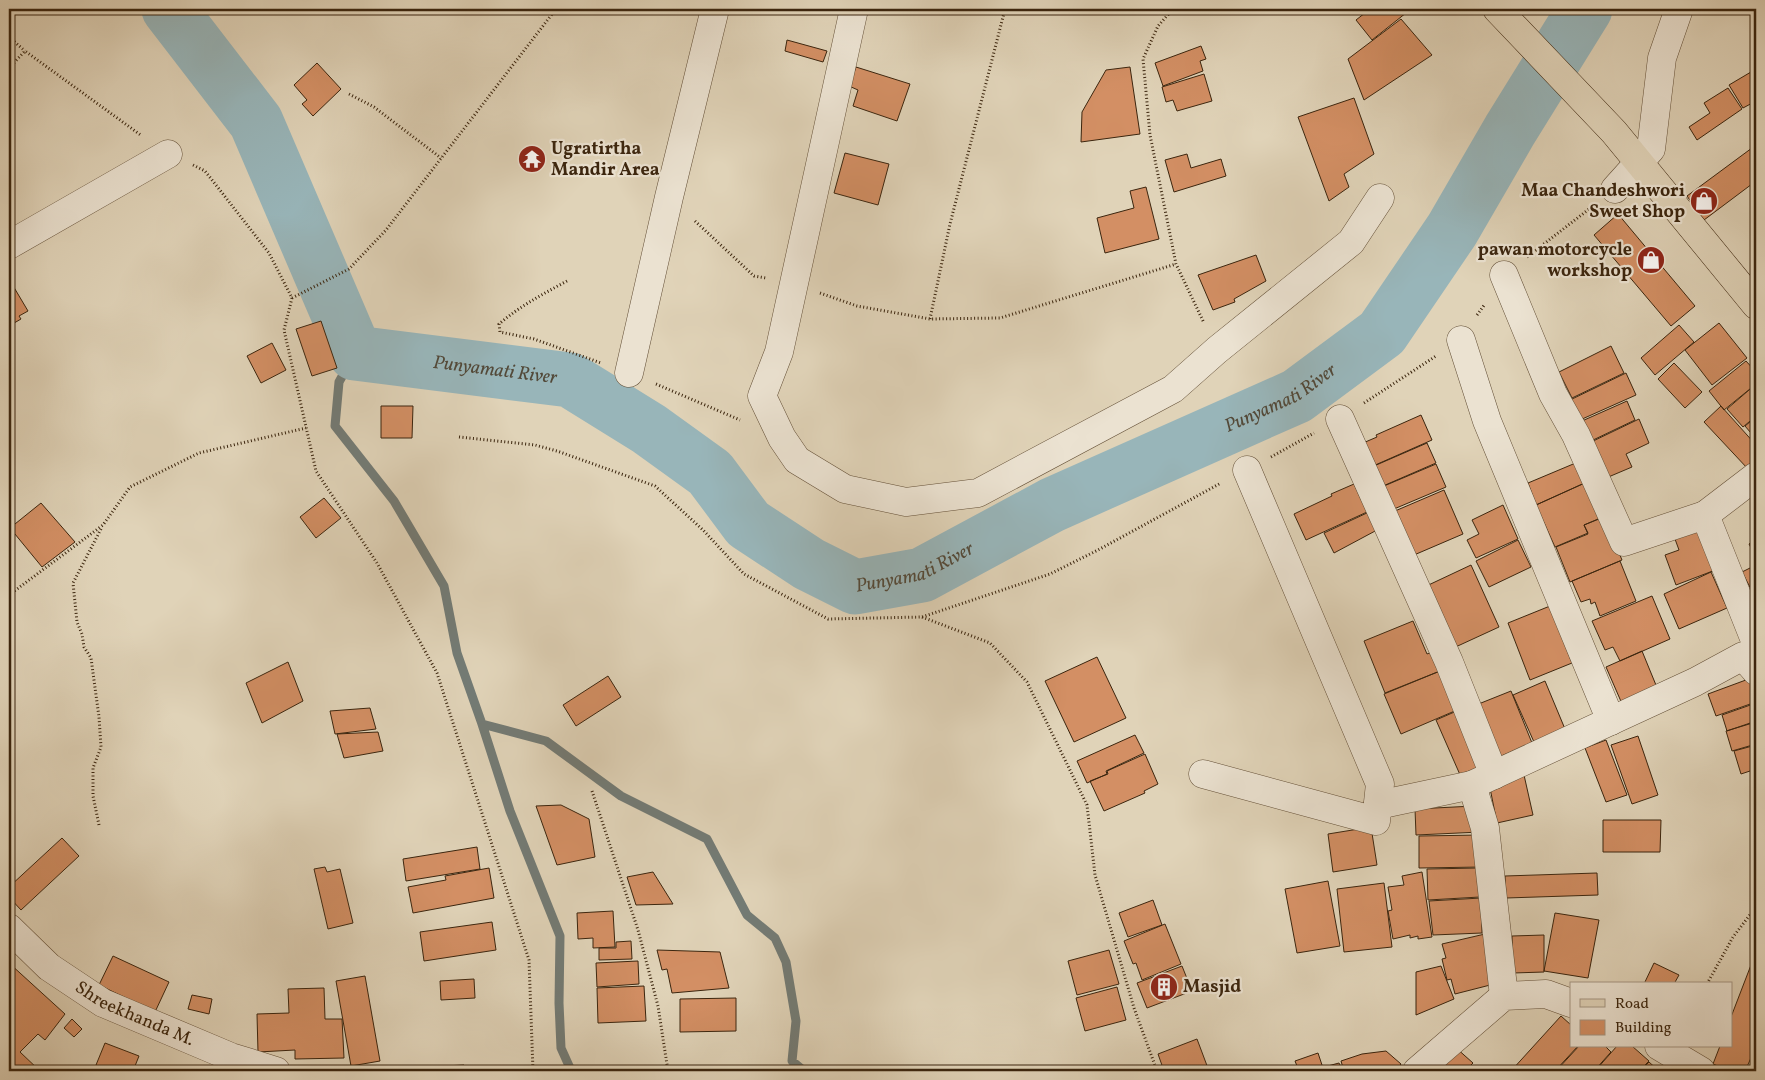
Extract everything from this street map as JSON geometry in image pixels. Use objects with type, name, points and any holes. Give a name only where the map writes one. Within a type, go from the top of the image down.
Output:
[{"type":"main road","points":[[1498,10],[1614,132],[1756,305]]},
{"type":"street","points":[[629,373],[669,197],[715,9]]},
{"type":"street","points":[[854,9],[779,352],[762,396],[782,438],[797,460],[846,489],[906,502],[978,493],[1173,390],[1217,350],[1352,242],[1380,198]]},
{"type":"street","points":[[1615,189],[1652,149],[1662,58],[1679,9]]},
{"type":"street","points":[[9,246],[168,154]]},
{"type":"street","points":[[1504,275],[1554,394],[1576,435],[1624,542],[1705,515],[1756,476]]},
{"type":"street","points":[[1461,340],[1487,421],[1611,721]]},
{"type":"street","points":[[1340,419],[1449,662],[1483,780],[1485,828],[1504,996]]},
{"type":"street","points":[[1203,774],[1376,821],[1380,784],[1247,470]]},
{"type":"street","points":[[1378,805],[1483,780],[1753,654],[1705,515]]},
{"type":"street","name":"Shreekhanda M.","points":[[9,928],[49,967],[103,1003],[231,1057],[276,1071]]},
{"type":"street","points":[[1417,1071],[1504,996],[1546,994],[1570,1002]]},
{"type":"street","points":[[1662,1048],[1701,1071]]},
{"type":"path","points":[[292,298],[349,269],[386,230],[556,9]]},
{"type":"path","points":[[930,319],[950,224],[1004,9]]},
{"type":"path","points":[[1173,9],[1158,26],[1144,59],[1150,135],[1176,264],[1217,350]]},
{"type":"path","points":[[9,37],[25,51],[168,154],[205,171],[269,253],[292,298],[284,330],[316,471],[377,563],[437,673],[529,960],[533,1071]]},
{"type":"path","points":[[9,68],[25,51]]},
{"type":"path","points":[[349,94],[374,108],[441,158]]},
{"type":"path","points":[[669,197],[754,276],[794,284],[857,306],[930,319],[1000,318],[1176,264]]},
{"type":"path","points":[[99,825],[93,796],[93,768],[101,747],[99,717],[91,658],[84,647],[82,634],[77,622],[73,582],[103,525],[130,487],[199,454],[306,428]]},
{"type":"path","points":[[9,595],[103,525]]},
{"type":"path","points":[[922,616],[990,643],[1026,682],[1087,805],[1095,875],[1134,1008],[1157,1071]]},
{"type":"path","points":[[592,791],[643,949],[658,1006],[668,1071]]},
{"type":"path","points":[[1708,982],[1733,937],[1756,907]]},
{"type":"building","points":[[1370,9],[1411,9],[1372,40],[1356,20]]},
{"type":"building","points":[[1401,19],[1432,55],[1364,100],[1348,59]]},
{"type":"building","points":[[787,40],[827,51],[823,62],[785,51]]},
{"type":"building","points":[[1201,46],[1206,59],[1200,61],[1203,71],[1163,86],[1155,63]]},
{"type":"building","points":[[317,63],[341,89],[313,116],[302,104],[307,100],[294,85]]},
{"type":"building","points":[[856,67],[910,84],[897,121],[853,106],[858,90],[849,86]]},
{"type":"building","points":[[1130,67],[1140,134],[1081,142],[1082,112],[1106,70]]},
{"type":"building","points":[[1756,69],[1756,101],[1743,108],[1729,85]]},
{"type":"building","points":[[1204,74],[1212,101],[1177,111],[1173,100],[1166,102],[1162,87]]},
{"type":"building","points":[[1728,88],[1742,109],[1697,140],[1689,127],[1710,113],[1704,103]]},
{"type":"building","points":[[1354,98],[1374,154],[1344,174],[1349,187],[1329,201],[1298,117]]},
{"type":"building","points":[[1756,145],[1756,181],[1704,220],[1687,196]]},
{"type":"building","points":[[845,153],[889,164],[878,205],[834,193]]},
{"type":"building","points":[[1187,154],[1191,168],[1221,159],[1226,176],[1174,192],[1165,160]]},
{"type":"building","points":[[1146,187],[1159,239],[1105,253],[1097,218],[1134,208],[1130,191]]},
{"type":"building","points":[[1618,214],[1695,306],[1671,326],[1594,235]]},
{"type":"building","points":[[1256,255],[1266,281],[1234,299],[1235,302],[1213,310],[1198,275]]},
{"type":"building","points":[[9,279],[28,311],[19,316],[21,319],[9,326]]},
{"type":"building","points":[[321,321],[337,368],[312,376],[296,329]]},
{"type":"building","points":[[1719,323],[1747,358],[1712,385],[1685,350]]},
{"type":"building","points":[[1679,325],[1694,342],[1655,375],[1641,358]]},
{"type":"building","points":[[272,343],[286,370],[261,383],[247,356]]},
{"type":"building","points":[[1611,346],[1624,373],[1572,398],[1559,372]]},
{"type":"building","points":[[1746,361],[1756,372],[1756,384],[1724,410],[1709,391]]},
{"type":"building","points":[[1674,363],[1702,392],[1685,408],[1658,379]]},
{"type":"building","points":[[1626,373],[1636,395],[1580,420],[1570,400]]},
{"type":"building","points":[[1756,384],[1756,416],[1743,427],[1727,409]]},
{"type":"building","points":[[1627,401],[1635,420],[1591,441],[1582,421]]},
{"type":"building","points":[[381,406],[413,406],[412,438],[381,438]]},
{"type":"building","points":[[1721,406],[1756,445],[1756,462],[1748,469],[1704,422]]},
{"type":"building","points":[[1421,415],[1432,440],[1373,466],[1363,443],[1377,437],[1376,435]]},
{"type":"building","points":[[1756,417],[1756,439],[1745,426]]},
{"type":"building","points":[[1639,419],[1649,443],[1626,454],[1632,467],[1606,478],[1589,443]]},
{"type":"building","points":[[1427,443],[1436,463],[1383,486],[1374,466]]},
{"type":"building","points":[[1578,462],[1587,482],[1536,505],[1528,483]]},
{"type":"building","points":[[1436,464],[1446,487],[1394,509],[1384,486]]},
{"type":"building","points":[[1589,481],[1605,516],[1584,525],[1588,533],[1555,547],[1536,505]]},
{"type":"building","points":[[1354,484],[1367,512],[1306,540],[1294,514]]},
{"type":"building","points":[[1444,490],[1463,534],[1414,555],[1395,511]]},
{"type":"building","points":[[324,498],[341,518],[316,538],[300,517]]},
{"type":"building","points":[[41,503],[75,542],[42,567],[10,528]]},
{"type":"building","points":[[1503,505],[1518,539],[1476,558],[1467,540],[1479,534],[1472,520]]},
{"type":"building","points":[[1369,512],[1377,530],[1334,553],[1324,533]]},
{"type":"building","points":[[1604,517],[1622,560],[1570,582],[1556,547],[1588,534],[1584,525]]},
{"type":"building","points":[[1704,529],[1718,569],[1676,585],[1665,555],[1679,550],[1675,539]]},
{"type":"building","points":[[1756,539],[1756,557],[1749,544]]},
{"type":"building","points":[[1518,540],[1531,567],[1489,587],[1476,561]]},
{"type":"building","points":[[1620,561],[1636,601],[1600,616],[1595,602],[1591,604],[1590,599],[1581,602],[1572,581]]},
{"type":"building","points":[[1471,565],[1499,627],[1449,650],[1420,589]]},
{"type":"building","points":[[1756,565],[1756,589],[1752,591],[1742,572]]},
{"type":"building","points":[[1711,572],[1727,608],[1679,629],[1664,594]]},
{"type":"building","points":[[1652,596],[1670,639],[1620,661],[1613,647],[1605,650],[1592,621]]},
{"type":"building","points":[[1550,606],[1572,663],[1530,680],[1508,623]]},
{"type":"building","points":[[1413,621],[1427,654],[1432,652],[1440,671],[1385,693],[1364,641]]},
{"type":"building","points":[[1642,651],[1658,690],[1623,706],[1606,667]]},
{"type":"building","points":[[1097,657],[1126,718],[1074,742],[1045,681]]},
{"type":"building","points":[[288,662],[303,701],[262,723],[246,683]]},
{"type":"building","points":[[1440,671],[1457,710],[1401,734],[1384,694]]},
{"type":"building","points":[[608,676],[621,697],[576,726],[563,705]]},
{"type":"building","points":[[1754,677],[1756,682],[1756,702],[1716,716],[1708,694]]},
{"type":"building","points":[[1545,681],[1565,729],[1534,742],[1513,695]]},
{"type":"building","points":[[1511,691],[1532,743],[1497,758],[1476,705]]},
{"type":"building","points":[[1756,703],[1756,721],[1727,731],[1722,715]]},
{"type":"building","points":[[370,708],[376,729],[335,734],[330,711]]},
{"type":"building","points":[[1459,710],[1484,768],[1461,777],[1436,720]]},
{"type":"building","points":[[1756,722],[1756,744],[1732,751],[1726,731]]},
{"type":"building","points":[[378,732],[383,751],[344,758],[337,734]]},
{"type":"building","points":[[1135,735],[1144,753],[1106,771],[1107,774],[1087,783],[1077,761]]},
{"type":"building","points":[[1638,736],[1658,795],[1632,804],[1611,745]]},
{"type":"building","points":[[1606,740],[1627,795],[1606,802],[1585,748]]},
{"type":"building","points":[[1756,745],[1756,769],[1741,774],[1734,751]]},
{"type":"building","points":[[1145,754],[1158,784],[1144,791],[1145,793],[1104,811],[1090,781],[1108,774],[1107,771]]},
{"type":"building","points":[[1524,775],[1533,815],[1497,823],[1489,783]]},
{"type":"building","points":[[561,805],[589,819],[595,857],[557,865],[536,806]]},
{"type":"building","points":[[1474,806],[1480,832],[1416,835],[1415,809]]},
{"type":"building","points":[[1603,820],[1661,820],[1660,852],[1603,852]]},
{"type":"building","points":[[1371,827],[1377,865],[1333,872],[1328,834]]},
{"type":"building","points":[[1481,835],[1481,867],[1419,868],[1419,836]]},
{"type":"building","points":[[62,838],[79,856],[21,910],[9,897],[9,887]]},
{"type":"building","points":[[477,847],[480,869],[406,881],[403,859]]},
{"type":"building","points":[[325,867],[327,872],[340,869],[353,923],[328,929],[314,869]]},
{"type":"building","points":[[489,868],[494,898],[413,913],[408,887],[446,880],[445,876]]},
{"type":"building","points":[[1478,868],[1480,897],[1428,900],[1427,869]]},
{"type":"building","points":[[653,872],[673,904],[636,905],[627,877]]},
{"type":"building","points":[[1422,872],[1432,937],[1418,939],[1418,936],[1410,938],[1410,935],[1393,939],[1388,911],[1392,910],[1388,887],[1404,885],[1402,876]]},
{"type":"building","points":[[1597,873],[1598,895],[1506,898],[1505,876]]},
{"type":"building","points":[[1328,881],[1340,946],[1297,953],[1285,889]]},
{"type":"building","points":[[1384,883],[1392,947],[1344,952],[1337,889]]},
{"type":"building","points":[[1481,898],[1482,933],[1433,935],[1429,901]]},
{"type":"building","points":[[1153,900],[1162,925],[1128,937],[1119,913]]},
{"type":"building","points":[[613,911],[615,947],[593,948],[593,938],[578,939],[577,913]]},
{"type":"building","points":[[1555,913],[1599,920],[1588,978],[1544,971]]},
{"type":"building","points":[[492,922],[496,950],[424,961],[420,932]]},
{"type":"building","points":[[1165,924],[1181,964],[1142,980],[1136,963],[1133,964],[1124,941]]},
{"type":"building","points":[[1485,934],[1498,983],[1455,994],[1451,979],[1447,980],[1442,959],[1446,958],[1442,944]]},
{"type":"building","points":[[1544,935],[1544,972],[1513,973],[1512,936]]},
{"type":"building","points":[[631,941],[632,959],[599,960],[599,948],[616,948],[616,942]]},
{"type":"building","points":[[657,950],[720,952],[729,988],[672,993],[667,969],[662,970]]},
{"type":"building","points":[[1109,950],[1119,984],[1077,995],[1068,961]]},
{"type":"building","points":[[1756,952],[1756,1047],[1745,1071],[1730,1071],[1713,1064],[1719,1048],[1732,1048],[1732,1014]]},
{"type":"building","points":[[113,956],[169,982],[155,1012],[99,985]]},
{"type":"building","points":[[638,961],[639,984],[597,987],[596,963]]},
{"type":"building","points":[[9,963],[65,1014],[45,1040],[38,1034],[20,1052],[40,1071],[9,1071]]},
{"type":"building","points":[[1654,963],[1679,975],[1675,982],[1645,982]]},
{"type":"building","name":"Masjid","points":[[1182,966],[1192,991],[1147,1008],[1137,983]]},
{"type":"building","points":[[1441,966],[1454,999],[1416,1015],[1416,972]]},
{"type":"building","points":[[365,976],[380,1061],[351,1066],[336,981]]},
{"type":"building","points":[[474,979],[475,998],[441,1000],[440,981]]},
{"type":"building","points":[[644,986],[646,1021],[598,1023],[597,988]]},
{"type":"building","points":[[1117,987],[1126,1020],[1085,1031],[1076,998]]},
{"type":"building","points":[[324,988],[325,1019],[342,1019],[344,1058],[295,1059],[295,1050],[258,1052],[257,1014],[289,1013],[288,989]]},
{"type":"building","points":[[192,995],[212,999],[209,1014],[188,1009]]},
{"type":"building","points":[[736,998],[736,1031],[680,1032],[680,999]]},
{"type":"building","points":[[1561,1016],[1570,1024],[1570,1048],[1576,1048],[1555,1071],[1511,1071]]},
{"type":"building","points":[[72,1019],[82,1029],[74,1037],[64,1028]]},
{"type":"building","points":[[1197,1039],[1209,1071],[1164,1071],[1158,1054]]},
{"type":"building","points":[[105,1043],[139,1056],[133,1071],[114,1071],[96,1065]]},
{"type":"building","points":[[1455,1047],[1473,1063],[1471,1065],[1478,1071],[1451,1071],[1441,1062]]},
{"type":"building","points":[[1577,1048],[1607,1048],[1611,1052],[1594,1071],[1556,1071]]},
{"type":"building","points":[[1615,1048],[1634,1048],[1649,1061],[1639,1071],[1595,1071]]},
{"type":"building","points":[[1756,1050],[1756,1071],[1749,1071]]},
{"type":"building","points":[[1386,1051],[1401,1064],[1395,1071],[1344,1071],[1341,1061],[1362,1054]]},
{"type":"building","points":[[1318,1053],[1324,1071],[1299,1071],[1295,1061]]},
{"type":"building","points":[[1649,1062],[1659,1071],[1640,1071]]},
{"type":"building","points":[[1339,1063],[1343,1071],[1325,1071],[1324,1067]]},
{"type":"building","points":[[1440,1063],[1449,1071],[1433,1071]]},
{"type":"building","points":[[464,1065],[464,1071],[444,1071],[444,1066]]},
{"type":"waterway","name":"Punyamati River","points":[[169,9],[256,122],[355,353],[570,380],[649,429],[710,473],[748,524],[809,564],[855,587],[922,575],[1052,505],[1297,396],[1382,333],[1452,230],[1510,130],[1585,9]]},
{"type":"waterway","points":[[355,353],[339,382],[335,426],[394,501],[444,586],[457,653],[510,811],[560,936],[559,1003],[561,1048],[570,1068]]},
{"type":"waterway","points":[[482,724],[546,741],[621,796],[707,839],[747,915],[775,938],[786,962],[796,1021],[792,1061],[804,1071]]},
{"type":"place","name":"Ugratirtha Mandir Area","points":[[532,159]]},
{"type":"place","name":"Maa Chandeshwori Sweet Shop","points":[[1704,201]]},
{"type":"place","name":"pawan motorcycle workshop","points":[[1651,260]]},
{"type":"place","name":"Masjid","points":[[1164,987]]}]
